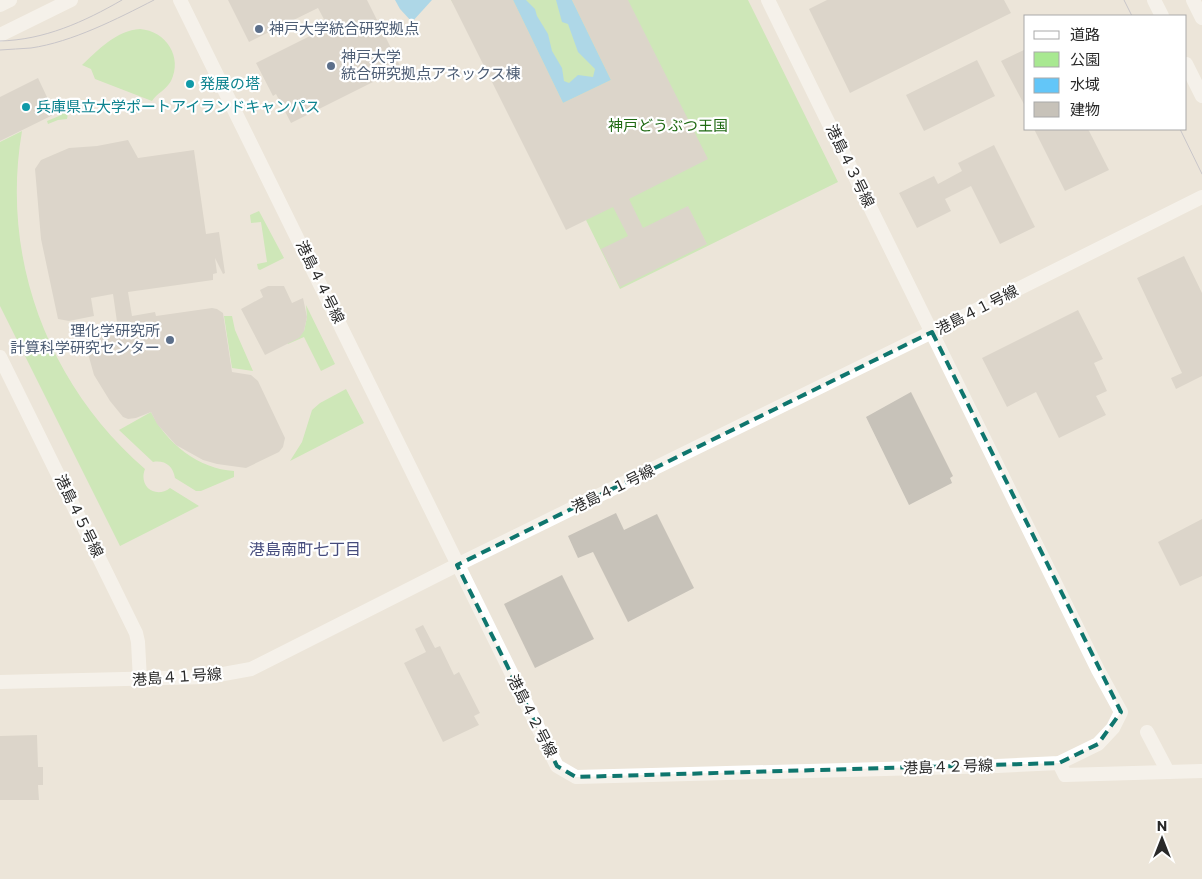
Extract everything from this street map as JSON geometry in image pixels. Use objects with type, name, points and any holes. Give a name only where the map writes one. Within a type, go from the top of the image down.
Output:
[{"type":"street","points":[[0,5],[10,0]]},
{"type":"street","points":[[0,35],[71,0]]},
{"type":"street","name":"港島４４号線","points":[[180,0],[364,370],[457,565]]},
{"type":"street","name":"港島４３号線","points":[[768,0],[932,332]]},
{"type":"street","points":[[1154,0],[1162,15]]},
{"type":"street","points":[[1193,0],[1202,18]]},
{"type":"street","points":[[1187,66],[1202,96]]},
{"type":"street","name":"港島４１号線","points":[[0,682],[207,677],[251,669],[457,565],[1202,197]]},
{"type":"street","name":"港島４２号線","points":[[457,565],[557,766],[576,777],[1059,763],[1098,744],[1112,728],[1120,712],[932,332]]},
{"type":"street","name":"港島４５号線","points":[[0,357],[136,633],[140,680]]},
{"type":"street","points":[[1146,732],[1168,772]]},
{"type":"street","points":[[1059,763],[1065,775],[1202,771]]},
{"type":"highlighted area","points":[[932,332],[1121,712],[1098,744],[1059,763],[576,777],[557,766],[457,565]]},
{"type":"green space","name":"神戸どうぶつ王国","points":[[451,0],[748,0],[838,182],[620,289],[586,220]]},
{"type":"green space","points":[[140,29],[158,35],[164,40],[170,47],[175,63],[171,81],[152,101],[95,79],[91,69],[82,65],[101,47],[116,37],[132,30]]},
{"type":"green space","points":[[61,104],[67,110],[67,119],[48,124],[47,121],[59,116],[54,106]]},
{"type":"green space","points":[[22,131],[17,179],[18,226],[26,272],[39,317],[58,359],[82,399],[111,436],[145,469],[143,475],[146,486],[154,492],[165,491],[170,488],[199,506],[120,546],[0,306],[0,142]]},
{"type":"green space","points":[[259,211],[284,258],[260,270],[257,264],[267,262],[261,222],[251,223],[250,215]]},
{"type":"green space","points":[[306,305],[335,364],[321,371],[304,337],[288,344],[282,332],[304,331],[307,317]]},
{"type":"green space","points":[[224,316],[232,316],[235,330],[253,371],[232,368]]},
{"type":"green space","points":[[346,389],[364,423],[290,461],[302,442],[312,410],[320,403]]},
{"type":"green space","points":[[151,412],[165,434],[185,452],[196,460],[208,465],[234,471],[234,477],[201,491],[196,491],[175,478],[168,465],[161,462],[153,462],[119,430]]},
{"type":"water","points":[[395,0],[432,0],[412,22],[400,9]]},
{"type":"water","points":[[513,0],[526,0],[535,9],[548,34],[552,51],[562,68],[564,81],[569,83],[578,75],[593,77],[595,69],[578,52],[568,24],[562,22],[556,0],[572,0],[611,80],[563,103]]},
{"type":"building","name":"神戸大学 統合研究拠点アネックス棟","points":[[228,0],[367,0],[401,68],[291,123],[276,94],[273,96],[256,63],[328,27],[318,8],[249,42]]},
{"type":"building","points":[[451,0],[513,0],[563,103],[611,80],[572,0],[628,0],[708,159],[629,199],[643,228],[688,206],[707,244],[620,287],[601,249],[628,236],[613,207],[566,230]]},
{"type":"building","points":[[827,0],[1004,0],[1011,13],[850,93],[809,9]]},
{"type":"building","points":[[1024,50],[1024,104],[1001,61]]},
{"type":"building","points":[[977,60],[995,96],[924,131],[906,95]]},
{"type":"building","name":"兵庫県立大学ポートアイランドキャンパス","points":[[38,78],[55,114],[0,141],[0,97]]},
{"type":"building","points":[[1034,130],[1089,130],[1109,170],[1065,191]]},
{"type":"building","points":[[128,140],[138,158],[194,150],[206,234],[219,232],[225,273],[223,274],[215,258],[217,273],[213,274],[213,280],[128,292],[132,316],[155,312],[156,316],[212,308],[223,313],[232,372],[251,375],[258,381],[285,438],[283,447],[279,452],[246,468],[203,460],[176,445],[157,424],[151,412],[128,419],[123,417],[110,401],[94,375],[85,343],[91,326],[117,322],[113,294],[91,298],[94,316],[69,321],[58,319],[41,239],[35,169],[41,160],[69,148],[97,146]]},
{"type":"building","points":[[994,145],[1035,227],[1000,244],[971,186],[945,199],[951,211],[917,228],[899,193],[934,176],[938,184],[962,171],[958,163]]},
{"type":"building","points":[[1184,256],[1202,293],[1202,376],[1176,389],[1171,378],[1182,373],[1137,278]]},
{"type":"building","points":[[268,286],[284,286],[292,303],[303,298],[307,317],[304,331],[299,338],[265,355],[241,309],[263,297],[260,290]]},
{"type":"building","points":[[1078,310],[1103,359],[1094,363],[1107,391],[1096,396],[1106,415],[1059,438],[1036,392],[1007,407],[982,358]]},
{"type":"building","points":[[911,392],[953,476],[950,478],[952,483],[909,505],[866,417]]},
{"type":"building","points":[[616,513],[624,530],[657,514],[694,588],[628,622],[593,552],[578,558],[568,536]]},
{"type":"building","points":[[1202,519],[1202,576],[1180,586],[1158,542]]},
{"type":"building","points":[[562,575],[594,639],[535,668],[504,604]]},
{"type":"building","points":[[423,625],[435,648],[440,646],[454,675],[459,672],[480,713],[474,716],[479,725],[443,742],[404,663],[426,652],[415,629]]},
{"type":"building","points":[[37,735],[38,767],[43,767],[43,785],[38,785],[39,800],[0,800],[0,736]]},
{"type":"tram line","points":[[0,41],[32,37],[63,28],[93,16],[122,0]]},
{"type":"tram line","points":[[0,50],[31,48],[62,41],[110,22],[154,0]]},
{"type":"tram line","points":[[1124,0],[1132,15]]},
{"type":"tram line","points":[[1180,130],[1202,174]]},
{"type":"place","name":"神戸大学統合研究拠点","points":[[259,29]]},
{"type":"place","name":"神戸大学 統合研究拠点アネックス棟","points":[[331,66]]},
{"type":"place","name":"発展の塔","points":[[190,84]]},
{"type":"place","name":"兵庫県立大学ポートアイランドキャンパス","points":[[26,107]]},
{"type":"place","name":"理化学研究所 計算科学研究センター","points":[[170,340]]},
{"type":"district","name":"港島南町七丁目","points":[[305,549]]}]
